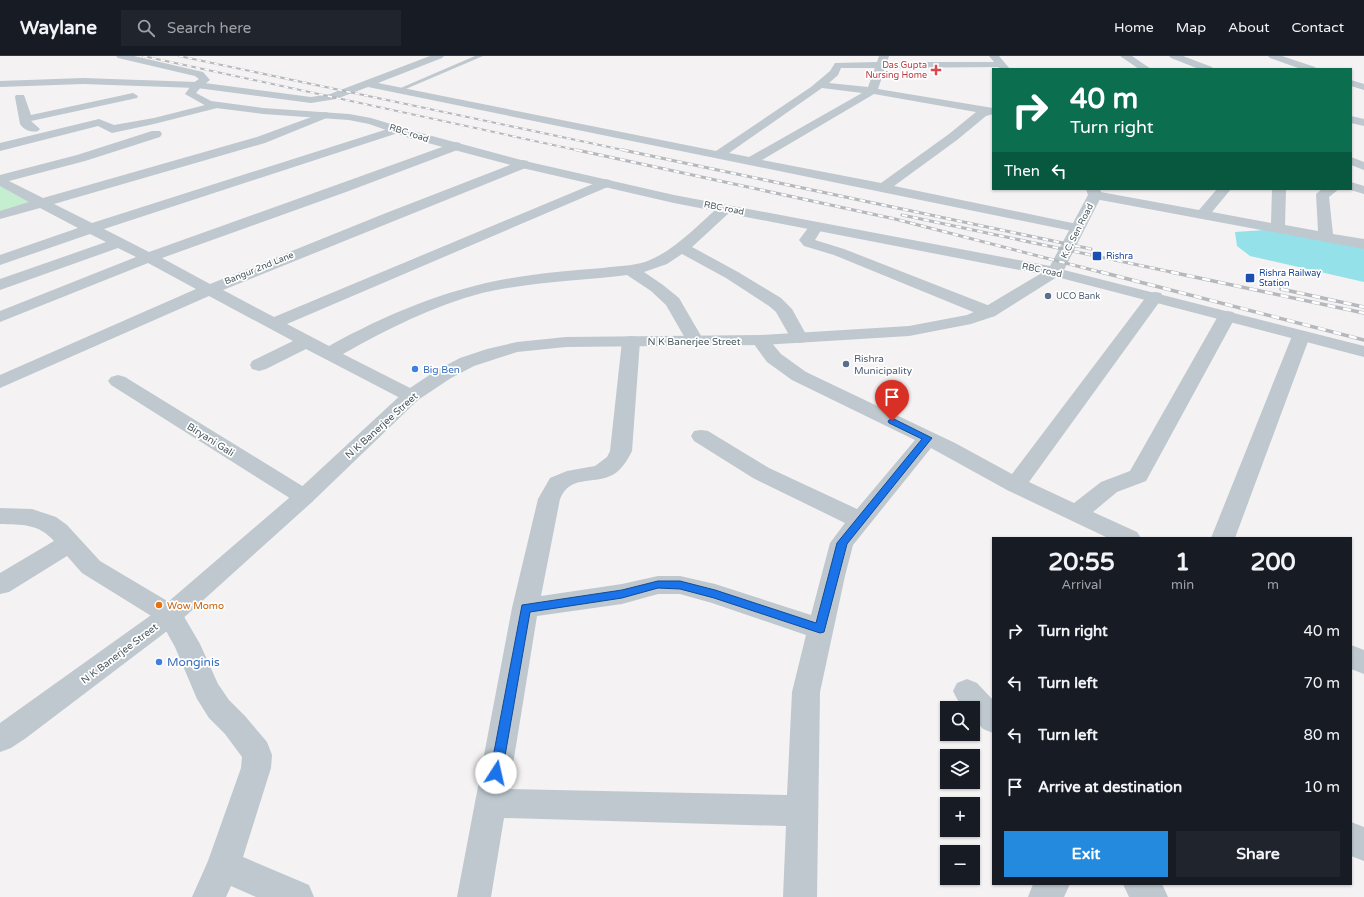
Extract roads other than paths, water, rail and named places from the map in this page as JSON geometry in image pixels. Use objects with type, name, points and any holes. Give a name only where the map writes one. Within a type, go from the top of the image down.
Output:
[{"type":"street","name":"RBC road","points":[[121,56],[199,74],[205,80],[190,94],[208,104],[263,112],[349,117],[371,121],[413,136],[522,164],[605,183],[816,227],[1055,272],[1364,352]]},
{"type":"street","points":[[0,84],[83,81],[198,85],[311,100],[332,97],[439,56]]},
{"type":"street","points":[[1125,56],[1144,68]]},
{"type":"street","points":[[1174,56],[1207,68]]},
{"type":"street","points":[[1273,56],[1308,68]]},
{"type":"street","points":[[718,155],[772,120],[820,85],[834,73],[838,65],[883,60],[999,63]]},
{"type":"street","points":[[750,162],[873,91],[883,60]]},
{"type":"street","points":[[1352,82],[1364,87]]},
{"type":"street","points":[[368,84],[1077,228]]},
{"type":"street","points":[[820,85],[873,91],[990,111]]},
{"type":"street","points":[[0,95],[40,87]]},
{"type":"street","points":[[26,119],[133,96]]},
{"type":"street","points":[[20,97],[26,124],[43,136]]},
{"type":"street","points":[[0,147],[99,122],[112,129],[154,121],[217,105]]},
{"type":"street","points":[[883,188],[953,137],[982,113],[990,111]]},
{"type":"street","points":[[0,215],[39,202],[261,140],[324,115]]},
{"type":"street","points":[[1352,118],[1364,123]]},
{"type":"street","points":[[0,260],[89,228],[397,130]]},
{"type":"street","points":[[0,180],[81,158],[166,131]]},
{"type":"street","points":[[0,317],[147,258],[341,189],[456,146]]},
{"type":"street","name":"Bangur 2nd Lane","points":[[0,382],[208,289],[522,164]]},
{"type":"street","points":[[0,180],[117,243],[208,289],[411,396]]},
{"type":"street","points":[[273,324],[605,183]]},
{"type":"street","points":[[1352,186],[1364,190]]},
{"type":"street","points":[[1202,215],[1223,190]]},
{"type":"street","points":[[1278,229],[1279,190]]},
{"type":"street","points":[[1322,191],[1326,237]]},
{"type":"street","points":[[1094,192],[1202,215],[1364,244]]},
{"type":"street","name":"K.C. Sen Road","points":[[1055,272],[1074,238],[1077,228],[1094,192]]},
{"type":"street","points":[[329,354],[391,321],[426,306],[472,291],[504,284],[630,270],[652,265],[664,259],[681,247],[725,209]]},
{"type":"street","points":[[816,227],[807,240],[809,244],[839,252],[989,312]]},
{"type":"street","points":[[0,285],[117,243]]},
{"type":"street","points":[[681,247],[732,275],[775,302],[783,309],[800,338]]},
{"type":"street","points":[[630,270],[657,288],[673,302],[695,341]]},
{"type":"street","name":"N K Banerjee Street","points":[[0,739],[16,729],[170,616],[304,497],[411,396],[444,374],[467,362],[517,347],[566,342],[760,340],[909,331],[971,319],[989,312],[1055,272]]},
{"type":"street","points":[[1015,485],[1155,297]]},
{"type":"street","points":[[1076,514],[1109,488],[1119,483],[1132,481],[1138,476],[1227,316]]},
{"type":"street","points":[[1223,537],[1301,336]]},
{"type":"street","points":[[760,340],[774,358],[799,376],[928,438],[1015,485],[1126,537]]},
{"type":"street","points":[[474,897],[525,608],[549,499],[555,487],[564,480],[609,469],[617,461],[621,451],[631,341]]},
{"type":"street","points":[[259,365],[306,342]]},
{"type":"street","name":"Biryani Gali","points":[[118,381],[304,497]]},
{"type":"street","points":[[701,436],[761,473],[861,521]]},
{"type":"street","points":[[800,897],[806,692],[842,543],[928,438]]},
{"type":"street","points":[[0,516],[40,518],[59,531],[80,555],[95,569],[170,616],[187,644],[207,691],[219,709],[235,725],[257,756],[256,768],[223,866],[209,897]]},
{"type":"street","points":[[0,585],[70,543]]},
{"type":"street","points":[[525,608],[622,594],[658,584],[680,585],[715,594],[820,629]]},
{"type":"street","points":[[1352,657],[1364,663]]},
{"type":"street","points":[[967,691],[992,719]]},
{"type":"street","points":[[491,803],[803,811]]},
{"type":"street","points":[[1352,839],[1364,846]]},
{"type":"street","points":[[223,866],[297,897]]},
{"type":"street","points":[[1045,897],[1052,885]]},
{"type":"street","points":[[1131,897],[1137,885]]},
{"type":"street","points":[[1139,885],[1151,897]]},
{"type":"lane","points":[[398,90],[480,56]]},
{"type":"water","points":[[1278,229],[1364,245],[1364,282],[1250,256],[1237,246],[1235,232]]},
{"type":"railway","points":[[143,56],[581,151]]},
{"type":"railway","points":[[179,56],[628,151]]},
{"type":"railway","points":[[577,150],[895,219],[1104,273]]},
{"type":"railway","points":[[623,150],[1091,249]]},
{"type":"railway","points":[[902,215],[1176,273]]},
{"type":"railway","points":[[1101,272],[1364,340]]},
{"type":"railway","points":[[1171,272],[1364,313]]},
{"type":"railway","points":[[1281,289],[1364,307]]},
{"type":"place","name":"Das Gupta Nursing Home","points":[[936,70]]},
{"type":"place","name":"Rishra","points":[[1097,256]]},
{"type":"place","name":"Rishra Railway Station","points":[[1250,278]]},
{"type":"place","name":"UCO Bank","points":[[1048,296]]},
{"type":"place","name":"Rishra Municipality","points":[[846,364]]},
{"type":"place","name":"Big Ben","points":[[415,369]]},
{"type":"place","name":"Wow Momo","points":[[159,605]]},
{"type":"place","name":"Monginis","points":[[159,662]]}]
